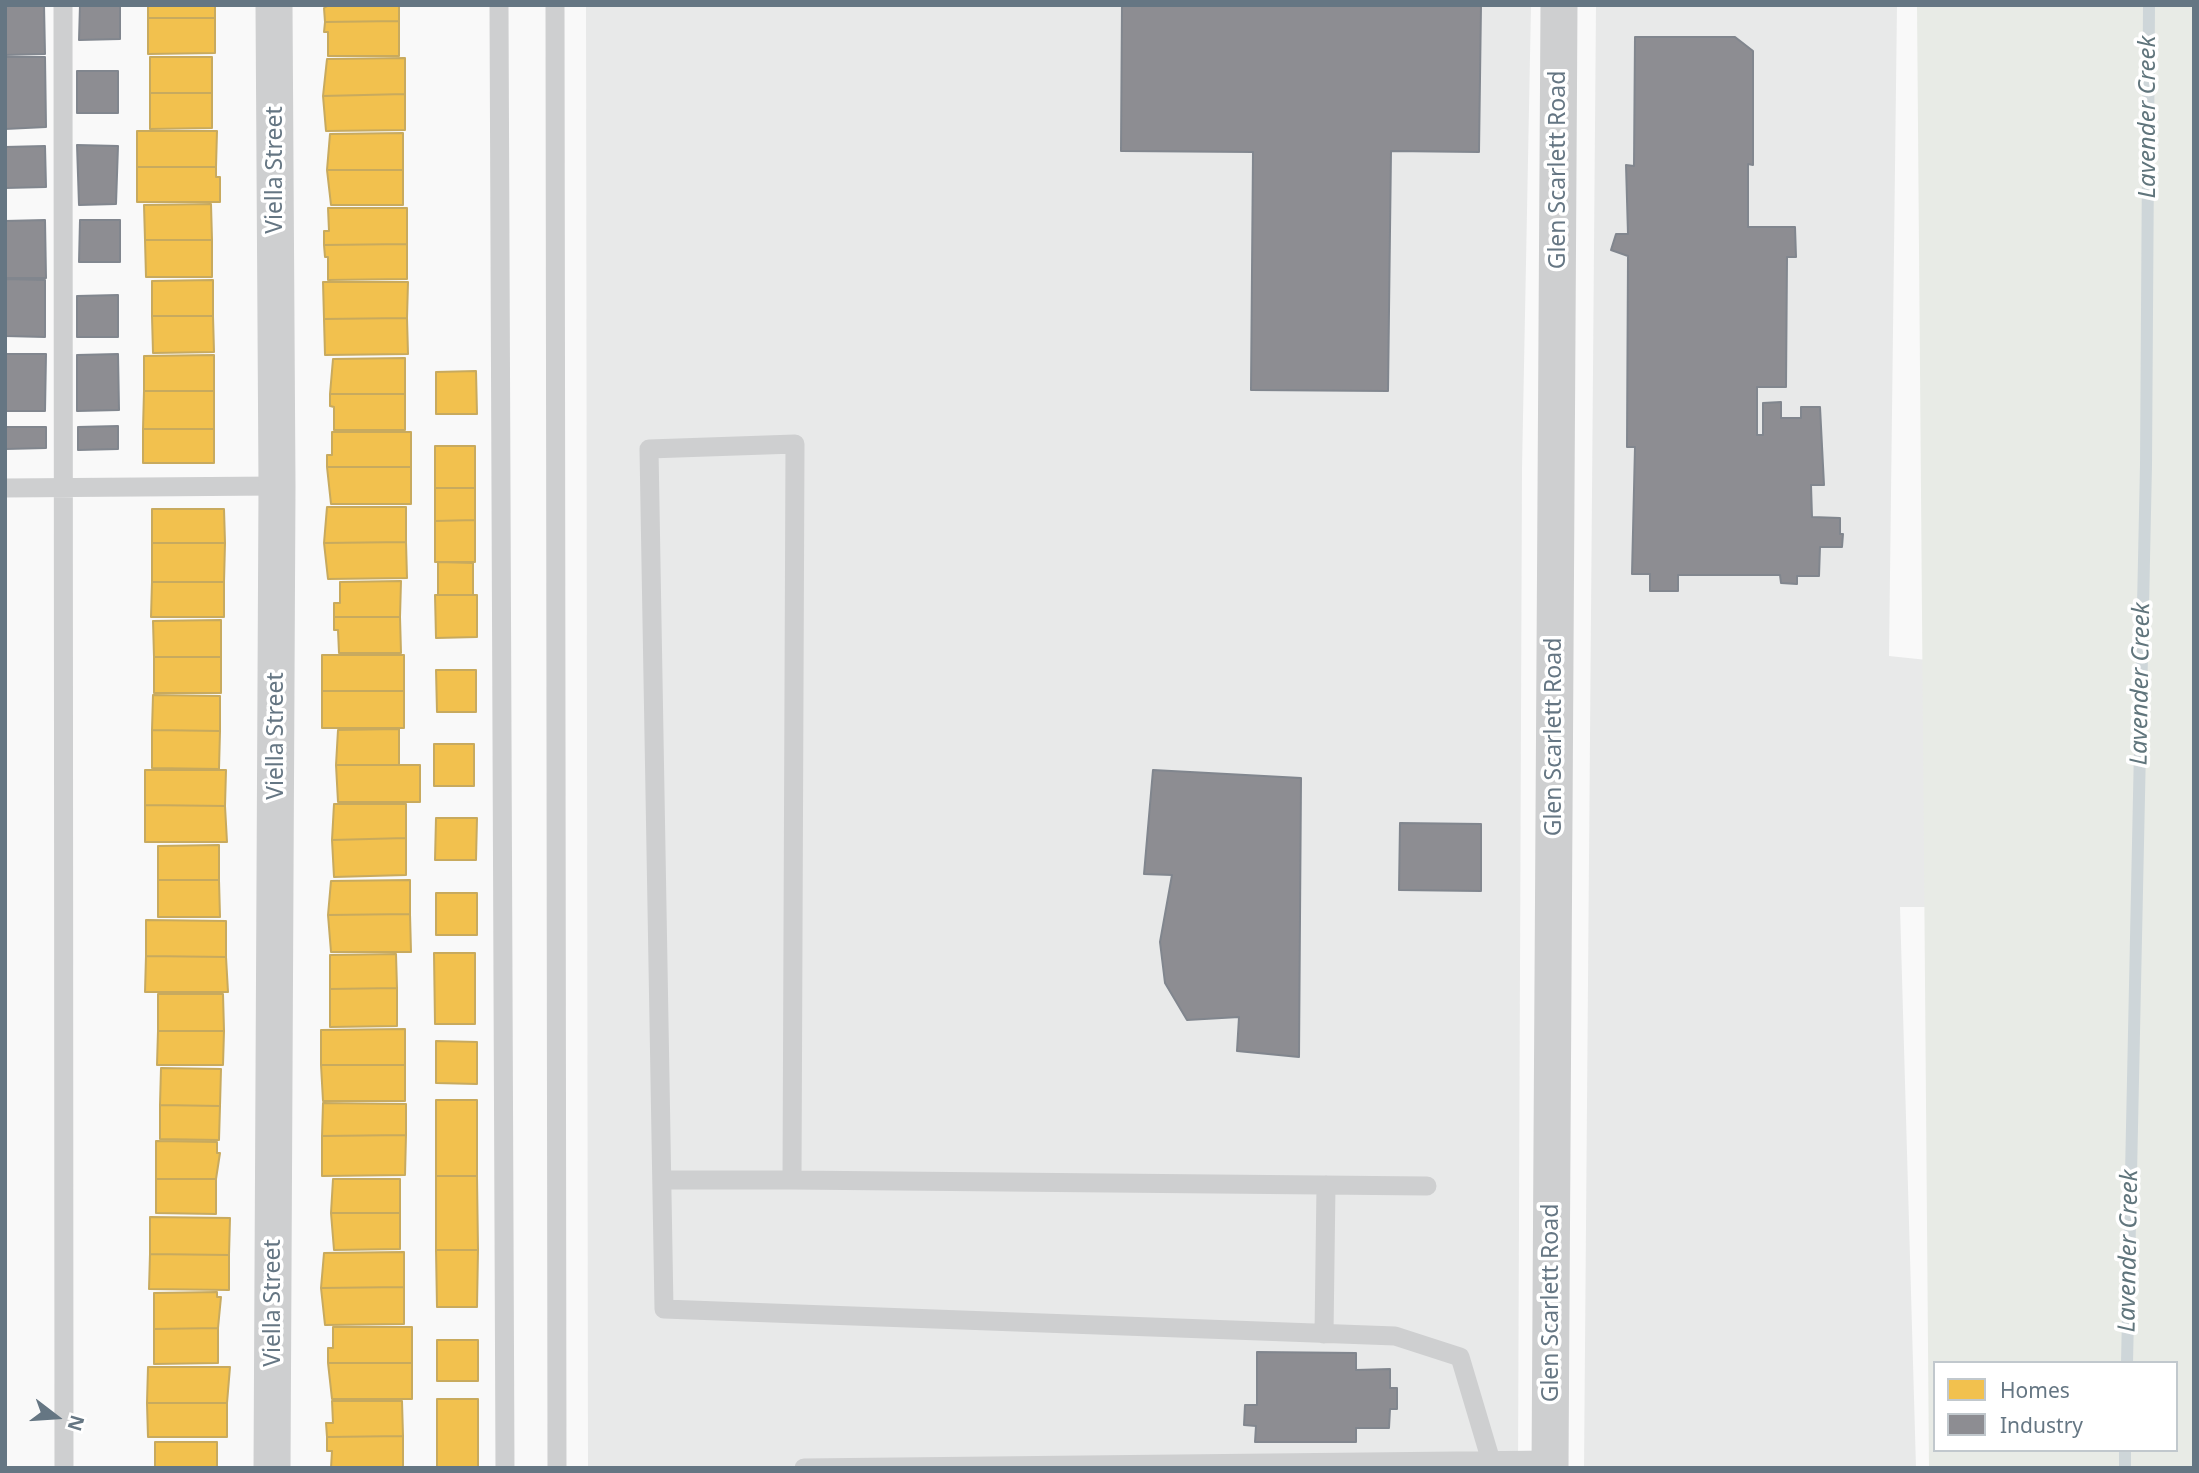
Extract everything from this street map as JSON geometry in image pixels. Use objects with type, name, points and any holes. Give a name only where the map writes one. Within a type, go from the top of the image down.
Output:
[{"type":"street","name":"Viella Street","points":[[272,1468],[277,486],[274,5]]},
{"type":"street","name":"Glen Scarlett Road","points":[[1550,1464],[1559,5]]},
{"type":"lane","points":[[63,5],[64,1468]]},
{"type":"lane","points":[[499,5],[505,1468]]},
{"type":"lane","points":[[555,5],[557,1468]]},
{"type":"lane","points":[[792,1180],[795,444],[649,449],[664,1309],[1395,1336],[1460,1357],[1490,1461]]},
{"type":"lane","points":[[5,488],[277,486]]},
{"type":"lane","points":[[662,1180],[1427,1186]]},
{"type":"lane","points":[[1324,1334],[1326,1185]]},
{"type":"lane","points":[[804,1468],[1341,1465],[1490,1461],[1550,1464]]},
{"type":"shaded area","points":[[586,5],[1531,5],[1522,469],[1518,1468],[588,1468]]},
{"type":"shaded area","points":[[1596,5],[1897,5],[1889,656],[1937,661],[1935,907],[1900,907],[1916,1468],[1584,1468]]},
{"type":"shaded area","points":[[1917,5],[2194,5],[2194,1468],[1929,1468]]},
{"type":"building: Homes","points":[[148,5],[215,5],[215,18],[148,18]]},
{"type":"building: Homes","points":[[329,5],[399,5],[399,21],[325,22],[324,8]]},
{"type":"building: Homes","points":[[148,18],[215,18],[215,53],[148,54]]},
{"type":"building: Homes","points":[[399,21],[399,56],[328,56],[328,32],[324,32],[325,22]]},
{"type":"building: Homes","points":[[150,57],[212,57],[212,93],[150,93]]},
{"type":"building: Homes","points":[[405,58],[405,94],[323,96],[327,59]]},
{"type":"building: Homes","points":[[150,93],[212,93],[212,128],[150,129]]},
{"type":"building: Homes","points":[[405,94],[405,130],[326,131],[323,96]]},
{"type":"building: Homes","points":[[137,131],[217,131],[216,167],[137,167]]},
{"type":"building: Homes","points":[[403,133],[403,170],[327,170],[330,134]]},
{"type":"building: Homes","points":[[137,167],[216,167],[216,177],[220,177],[220,202],[137,202]]},
{"type":"building: Homes","points":[[327,170],[403,170],[403,205],[331,205]]},
{"type":"building: Homes","points":[[211,204],[212,240],[145,240],[144,205]]},
{"type":"building: Homes","points":[[328,208],[407,208],[407,244],[324,245],[324,231],[329,231]]},
{"type":"building: Homes","points":[[145,240],[212,240],[212,277],[146,277]]},
{"type":"building: Homes","points":[[407,244],[407,279],[328,280],[328,257],[325,257],[324,245]]},
{"type":"building: Homes","points":[[213,280],[213,316],[152,316],[152,281]]},
{"type":"building: Homes","points":[[323,282],[408,282],[407,318],[324,319]]},
{"type":"building: Homes","points":[[152,316],[213,316],[214,352],[153,353]]},
{"type":"building: Homes","points":[[407,318],[408,354],[325,355],[324,319]]},
{"type":"building: Homes","points":[[214,355],[214,391],[144,391],[144,356]]},
{"type":"building: Homes","points":[[405,358],[405,394],[330,394],[333,359]]},
{"type":"building: Homes","points":[[476,371],[477,414],[436,414],[436,372]]},
{"type":"building: Homes","points":[[144,391],[214,391],[214,429],[143,429]]},
{"type":"building: Homes","points":[[330,394],[405,394],[405,430],[334,430],[334,407],[330,406]]},
{"type":"building: Homes","points":[[143,429],[214,429],[214,463],[143,463]]},
{"type":"building: Homes","points":[[332,432],[411,432],[411,467],[327,467],[327,455],[332,455]]},
{"type":"building: Homes","points":[[435,446],[475,446],[475,488],[435,488]]},
{"type":"building: Homes","points":[[327,467],[411,467],[411,504],[331,504]]},
{"type":"building: Homes","points":[[435,488],[475,488],[475,520],[435,521]]},
{"type":"building: Homes","points":[[327,507],[406,507],[406,542],[324,543]]},
{"type":"building: Homes","points":[[152,509],[224,509],[225,543],[152,543]]},
{"type":"building: Homes","points":[[475,520],[475,562],[435,562],[435,521]]},
{"type":"building: Homes","points":[[406,542],[407,578],[328,579],[324,543]]},
{"type":"building: Homes","points":[[152,543],[225,543],[224,582],[152,582]]},
{"type":"building: Homes","points":[[438,562],[473,563],[473,595],[438,595]]},
{"type":"building: Homes","points":[[401,581],[400,617],[334,617],[334,603],[340,603],[340,582]]},
{"type":"building: Homes","points":[[152,582],[224,582],[224,617],[151,617]]},
{"type":"building: Homes","points":[[435,595],[477,595],[477,637],[436,638]]},
{"type":"building: Homes","points":[[334,617],[400,617],[401,653],[339,653],[338,630],[334,630]]},
{"type":"building: Homes","points":[[221,620],[221,657],[154,657],[153,621]]},
{"type":"building: Homes","points":[[322,655],[404,655],[404,691],[322,691]]},
{"type":"building: Homes","points":[[154,657],[221,657],[221,693],[154,693]]},
{"type":"building: Homes","points":[[436,670],[476,670],[476,712],[437,712]]},
{"type":"building: Homes","points":[[322,691],[404,691],[404,728],[322,728]]},
{"type":"building: Homes","points":[[153,695],[220,696],[220,731],[152,730]]},
{"type":"building: Homes","points":[[399,729],[399,765],[336,765],[338,730]]},
{"type":"building: Homes","points":[[152,730],[220,731],[219,769],[152,768]]},
{"type":"building: Homes","points":[[434,744],[474,744],[474,786],[434,786]]},
{"type":"building: Homes","points":[[336,765],[420,765],[420,802],[338,802]]},
{"type":"building: Homes","points":[[145,770],[226,770],[225,806],[145,805]]},
{"type":"building: Homes","points":[[334,804],[406,804],[406,838],[332,840]]},
{"type":"building: Homes","points":[[145,805],[225,806],[227,842],[145,842]]},
{"type":"building: Homes","points":[[436,818],[477,818],[476,860],[435,860]]},
{"type":"building: Homes","points":[[406,838],[406,875],[334,877],[332,840]]},
{"type":"building: Homes","points":[[219,845],[219,880],[158,880],[158,846]]},
{"type":"building: Homes","points":[[158,880],[219,880],[220,917],[158,917]]},
{"type":"building: Homes","points":[[410,880],[410,914],[328,915],[331,881]]},
{"type":"building: Homes","points":[[436,893],[477,893],[477,935],[436,935]]},
{"type":"building: Homes","points":[[410,914],[411,952],[331,952],[328,915]]},
{"type":"building: Homes","points":[[146,920],[226,921],[226,957],[146,956]]},
{"type":"building: Homes","points":[[434,953],[475,953],[475,1024],[435,1024]]},
{"type":"building: Homes","points":[[396,954],[397,988],[330,989],[330,955]]},
{"type":"building: Homes","points":[[146,956],[226,957],[228,992],[145,992]]},
{"type":"building: Homes","points":[[397,988],[397,1026],[330,1027],[330,989]]},
{"type":"building: Homes","points":[[158,994],[223,994],[224,1031],[158,1031]]},
{"type":"building: Homes","points":[[405,1029],[405,1065],[321,1065],[321,1030]]},
{"type":"building: Homes","points":[[158,1031],[224,1031],[223,1065],[157,1065]]},
{"type":"building: Homes","points":[[436,1041],[477,1042],[477,1084],[436,1083]]},
{"type":"building: Homes","points":[[321,1065],[405,1065],[405,1101],[323,1101]]},
{"type":"building: Homes","points":[[161,1068],[221,1069],[220,1106],[160,1105]]},
{"type":"building: Homes","points":[[436,1100],[477,1100],[477,1176],[436,1176]]},
{"type":"building: Homes","points":[[323,1103],[406,1104],[406,1135],[322,1136]]},
{"type":"building: Homes","points":[[160,1105],[220,1106],[219,1140],[160,1139]]},
{"type":"building: Homes","points":[[406,1135],[405,1175],[322,1176],[322,1136]]},
{"type":"building: Homes","points":[[156,1141],[217,1142],[217,1153],[220,1153],[216,1179],[156,1179]]},
{"type":"building: Homes","points":[[436,1176],[477,1176],[478,1250],[436,1250]]},
{"type":"building: Homes","points":[[156,1179],[216,1179],[216,1214],[156,1213]]},
{"type":"building: Homes","points":[[333,1179],[400,1179],[400,1213],[331,1213]]},
{"type":"building: Homes","points":[[331,1213],[400,1213],[400,1249],[334,1250]]},
{"type":"building: Homes","points":[[150,1217],[230,1218],[229,1255],[150,1254]]},
{"type":"building: Homes","points":[[436,1250],[478,1250],[477,1307],[437,1307]]},
{"type":"building: Homes","points":[[404,1252],[404,1287],[321,1288],[324,1253]]},
{"type":"building: Homes","points":[[150,1254],[229,1255],[229,1290],[149,1289]]},
{"type":"building: Homes","points":[[404,1287],[404,1324],[325,1325],[321,1288]]},
{"type":"building: Homes","points":[[217,1292],[217,1297],[221,1297],[218,1328],[154,1329],[154,1293]]},
{"type":"building: Homes","points":[[333,1327],[412,1327],[412,1363],[328,1363],[328,1348],[333,1348]]},
{"type":"building: Homes","points":[[218,1328],[218,1363],[154,1364],[154,1329]]},
{"type":"building: Homes","points":[[437,1340],[478,1340],[478,1381],[437,1381]]},
{"type":"building: Homes","points":[[328,1363],[412,1363],[412,1399],[332,1399]]},
{"type":"building: Homes","points":[[148,1367],[230,1367],[227,1403],[147,1403]]},
{"type":"building: Homes","points":[[437,1399],[478,1399],[478,1468],[437,1468]]},
{"type":"building: Homes","points":[[332,1401],[402,1401],[403,1436],[327,1437],[326,1423],[333,1423]]},
{"type":"building: Homes","points":[[147,1403],[227,1403],[227,1437],[148,1437]]},
{"type":"building: Homes","points":[[403,1436],[403,1468],[331,1468],[332,1451],[327,1451],[327,1437]]},
{"type":"building: Homes","points":[[155,1442],[217,1442],[217,1468],[155,1468]]},
{"type":"building: Industry","points":[[5,5],[44,5],[45,54],[5,55]]},
{"type":"building: Industry","points":[[80,5],[120,5],[120,39],[79,40]]},
{"type":"building: Industry","points":[[1122,5],[1481,5],[1479,152],[1391,151],[1388,391],[1251,390],[1253,152],[1121,151]]},
{"type":"building: Industry","points":[[1635,37],[1735,37],[1753,51],[1753,165],[1748,164],[1748,227],[1795,227],[1796,257],[1787,257],[1786,387],[1757,387],[1757,435],[1763,435],[1763,403],[1781,402],[1781,418],[1801,418],[1801,407],[1820,407],[1824,485],[1811,485],[1812,517],[1840,518],[1840,534],[1843,534],[1842,547],[1820,547],[1819,576],[1797,576],[1797,584],[1781,583],[1780,575],[1678,575],[1678,591],[1650,591],[1650,574],[1632,574],[1635,447],[1627,447],[1628,256],[1611,250],[1616,234],[1628,234],[1626,165],[1634,166]]},
{"type":"building: Industry","points":[[6,57],[45,57],[46,127],[5,129]]},
{"type":"building: Industry","points":[[77,71],[118,71],[118,113],[77,113]]},
{"type":"building: Industry","points":[[77,145],[118,146],[116,204],[79,205]]},
{"type":"building: Industry","points":[[45,146],[46,187],[5,188],[5,147]]},
{"type":"building: Industry","points":[[45,220],[46,278],[5,278],[5,221]]},
{"type":"building: Industry","points":[[80,220],[120,220],[120,262],[79,262]]},
{"type":"building: Industry","points":[[5,279],[45,280],[45,337],[5,336]]},
{"type":"building: Industry","points":[[118,295],[118,337],[77,337],[77,296]]},
{"type":"building: Industry","points":[[5,354],[46,354],[45,411],[5,411]]},
{"type":"building: Industry","points":[[118,354],[119,410],[77,411],[77,355]]},
{"type":"building: Industry","points":[[118,426],[118,449],[78,450],[78,427]]},
{"type":"building: Industry","points":[[6,427],[46,427],[46,448],[6,449]]},
{"type":"building: Industry","points":[[1153,770],[1301,778],[1299,1057],[1237,1051],[1239,1017],[1187,1020],[1165,983],[1160,942],[1172,875],[1144,874]]},
{"type":"building: Industry","points":[[1400,823],[1481,824],[1481,891],[1399,890]]},
{"type":"building: Industry","points":[[1257,1352],[1356,1353],[1356,1370],[1390,1369],[1390,1388],[1397,1388],[1397,1409],[1390,1409],[1389,1428],[1356,1428],[1356,1442],[1255,1442],[1256,1426],[1244,1425],[1245,1405],[1257,1405]]},
{"type":"waterway","name":"Lavender Creek","points":[[2127,1361],[2146,465],[2149,5]]},
{"type":"waterway","name":"Lavender Creek","points":[[2125,1452],[2125,1468]]}]
